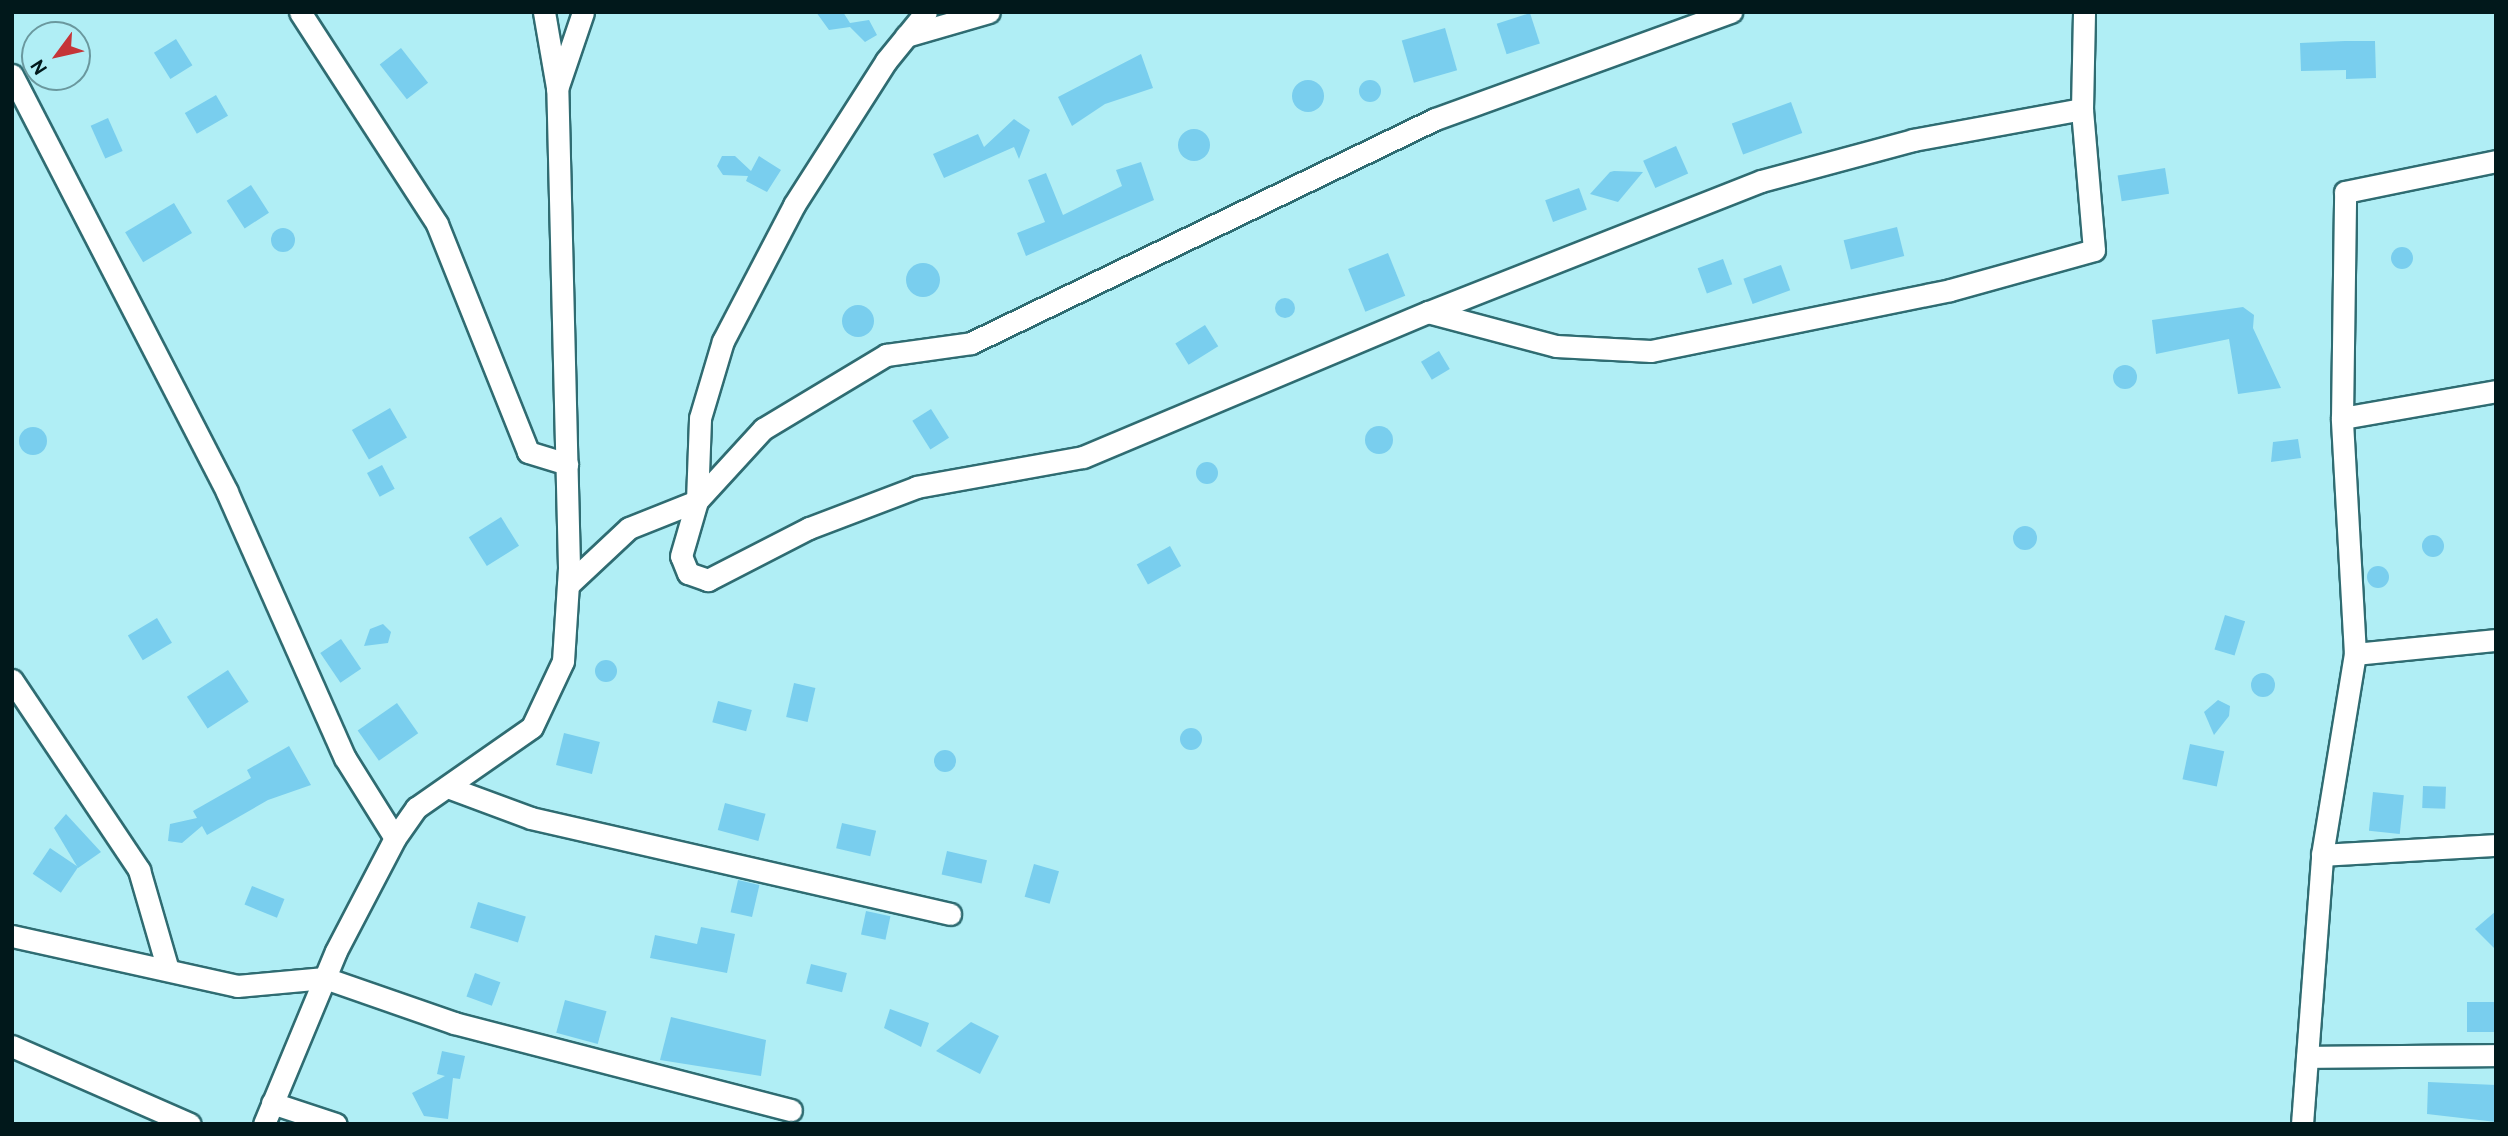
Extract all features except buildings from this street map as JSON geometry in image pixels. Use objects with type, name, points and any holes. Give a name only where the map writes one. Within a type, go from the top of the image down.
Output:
[{"type":"street","points":[[300,12],[437,223],[528,452],[567,464]]},
{"type":"street","points":[[264,1124],[325,978],[395,838],[415,808],[450,788],[532,727],[563,661],[568,585],[567,464],[557,89],[544,12]]},
{"type":"street","points":[[557,89],[583,12]]},
{"type":"street","points":[[926,12],[906,36],[794,205],[723,341],[700,418],[697,501],[681,556],[688,573],[708,580],[809,528],[916,487],[1083,457],[1428,312],[1761,181],[1913,140],[2082,109]]},
{"type":"street","points":[[906,36],[989,12]]},
{"type":"street","points":[[568,585],[629,528],[697,501],[762,429],[886,355],[971,343],[1434,119],[1731,12]]},
{"type":"street","points":[[1428,312],[1556,345],[1651,351],[2072,258],[2094,250],[2082,109],[2084,12]]},
{"type":"street","points":[[12,75],[227,492],[345,758],[395,838]]},
{"type":"street","points":[[2302,1124],[2322,855],[2355,654],[2342,418],[2345,192],[2496,161]]},
{"type":"street","points":[[2342,418],[2496,391]]},
{"type":"street","points":[[2355,654],[2496,640]]},
{"type":"street","points":[[12,680],[139,870],[168,970]]},
{"type":"street","points":[[450,788],[531,818],[950,914]]},
{"type":"street","points":[[2322,855],[2496,845]]},
{"type":"street","points":[[12,936],[237,986],[325,978],[454,1023],[790,1110]]},
{"type":"street","points":[[12,1046],[190,1124]]},
{"type":"street","points":[[2307,1056],[2496,1055]]},
{"type":"street","points":[[272,1103],[336,1124]]}]
